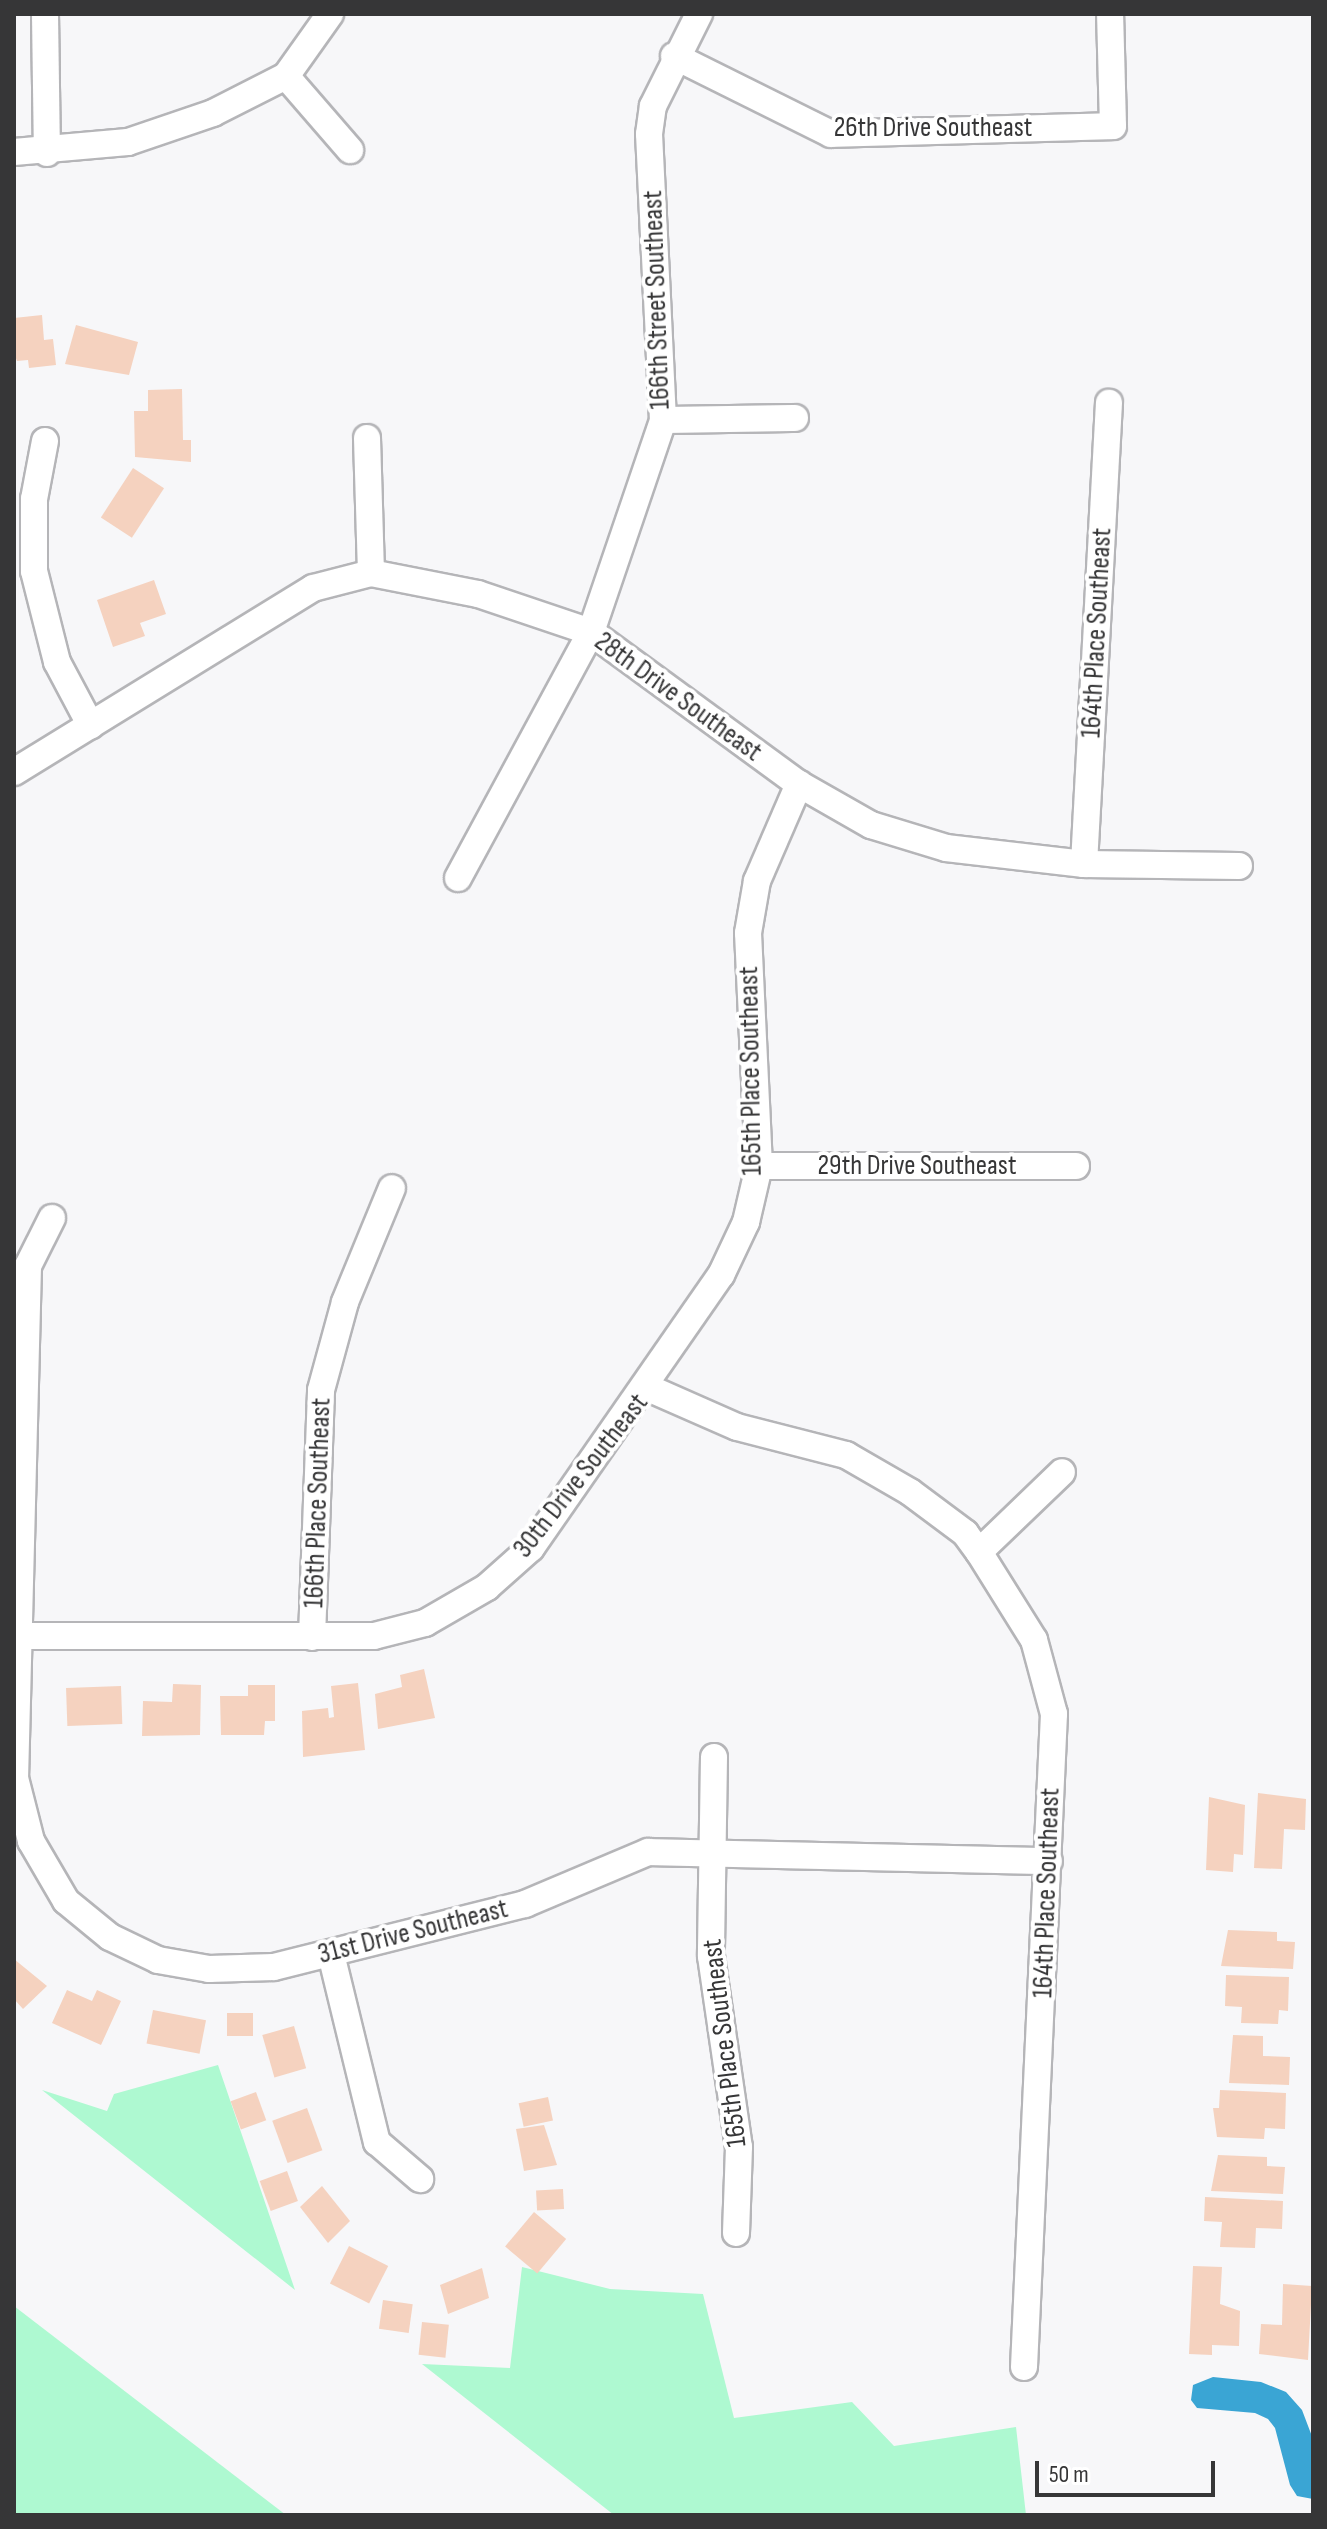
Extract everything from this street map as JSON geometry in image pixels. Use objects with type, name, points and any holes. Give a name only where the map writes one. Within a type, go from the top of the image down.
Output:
[{"type":"street","points":[[45,14],[47,153]]},
{"type":"street","points":[[14,152],[47,153],[128,142],[213,113],[286,76],[330,14]]},
{"type":"street","points":[[674,56],[699,14]]},
{"type":"street","name":"26th Drive Southeast","points":[[674,56],[831,134],[1113,126],[1110,14]]},
{"type":"street","name":"166th Street Southeast","points":[[591,632],[663,420],[649,134],[653,106],[674,56]]},
{"type":"street","points":[[286,76],[350,150]]},
{"type":"street","name":"164th Place Southeast","points":[[1084,864],[1109,403]]},
{"type":"street","points":[[663,420],[795,418]]},
{"type":"street","points":[[367,438],[371,573]]},
{"type":"street","points":[[45,441],[34,499],[34,571],[57,662],[91,726]]},
{"type":"street","name":"28th Drive Southeast","points":[[14,772],[313,588],[371,573],[478,594],[591,632],[799,784],[871,825],[946,848],[1084,864],[1239,866]]},
{"type":"street","points":[[458,878],[591,632]]},
{"type":"street","name":"165th Place Southeast","points":[[646,1387],[721,1275],[746,1222],[759,1166],[748,933],[757,881],[799,784]]},
{"type":"street","name":"29th Drive Southeast","points":[[759,1166],[1076,1166]]},
{"type":"street","name":"166th Place Southeast","points":[[312,1637],[321,1390],[345,1302],[392,1188]]},
{"type":"street","name":"31st Drive Southeast","points":[[52,1218],[28,1266],[15,1778],[31,1841],[66,1901],[110,1937],[158,1960],[209,1969],[274,1967],[525,1904],[648,1852],[1049,1861]]},
{"type":"street","name":"30th Drive Southeast","points":[[17,1636],[374,1636],[425,1623],[487,1587],[531,1548],[646,1387],[737,1427],[846,1455],[921,1500],[965,1533],[979,1552]]},
{"type":"street","points":[[979,1552],[1062,1472]]},
{"type":"street","name":"164th Place Southeast","points":[[979,1552],[1034,1640],[1054,1714],[1024,2367]]},
{"type":"street","points":[[712,1853],[714,1757]]},
{"type":"street","name":"165th Place Southeast","points":[[712,1853],[711,1956],[739,2147],[736,2233]]},
{"type":"street","points":[[331,1954],[377,2142],[420,2179]]},
{"type":"green space","points":[[218,2065],[295,2290],[42,2090],[107,2111],[114,2094]]},
{"type":"green space","points":[[522,2267],[610,2289],[703,2294],[734,2418],[852,2402],[894,2446],[1016,2427],[1026,2515],[614,2515],[422,2364],[510,2368]]},
{"type":"green space","points":[[14,2306],[286,2515],[14,2515]]},
{"type":"water","points":[[1213,2377],[1261,2382],[1286,2392],[1302,2410],[1313,2439],[1313,2499],[1297,2496],[1290,2485],[1275,2428],[1268,2419],[1255,2413],[1197,2408],[1191,2400],[1193,2385]]},
{"type":"building","points":[[42,315],[44,340],[53,339],[56,365],[29,368],[28,360],[17,361],[14,353],[14,318]]},
{"type":"building","points":[[76,325],[138,342],[129,375],[65,364]]},
{"type":"building","points":[[182,389],[183,440],[191,440],[191,462],[135,457],[134,411],[148,411],[148,390]]},
{"type":"building","points":[[133,468],[164,488],[132,538],[101,517]]},
{"type":"building","points":[[154,580],[166,614],[140,623],[145,636],[113,647],[97,600]]},
{"type":"building","points":[[424,1669],[435,1718],[378,1729],[375,1694],[402,1687],[400,1675]]},
{"type":"building","points":[[358,1683],[365,1750],[303,1757],[302,1711],[328,1708],[329,1718],[334,1717],[331,1686]]},
{"type":"building","points":[[173,1684],[201,1685],[200,1735],[142,1736],[143,1701],[172,1702]]},
{"type":"building","points":[[248,1685],[275,1685],[275,1721],[265,1721],[264,1735],[221,1735],[220,1696],[248,1696]]},
{"type":"building","points":[[121,1686],[122,1724],[67,1726],[66,1688]]},
{"type":"building","points":[[1258,1793],[1306,1799],[1305,1830],[1284,1829],[1282,1869],[1254,1868]]},
{"type":"building","points":[[1209,1797],[1245,1805],[1243,1855],[1234,1854],[1233,1872],[1206,1870]]},
{"type":"building","points":[[1228,1930],[1277,1932],[1277,1941],[1295,1942],[1293,1969],[1221,1966]]},
{"type":"building","points":[[14,1959],[47,1986],[23,2009],[14,1999]]},
{"type":"building","points":[[1226,1975],[1289,1977],[1288,2011],[1279,2010],[1278,2024],[1241,2023],[1242,2007],[1225,2006]]},
{"type":"building","points":[[67,1990],[92,2001],[97,1990],[121,2001],[101,2045],[52,2023]]},
{"type":"building","points":[[153,2010],[206,2020],[200,2054],[147,2043]]},
{"type":"building","points":[[227,2013],[253,2013],[253,2036],[227,2036]]},
{"type":"building","points":[[294,2026],[306,2068],[274,2077],[262,2035]]},
{"type":"building","points":[[1233,2035],[1263,2036],[1263,2056],[1290,2057],[1289,2085],[1229,2083]]},
{"type":"building","points":[[1220,2090],[1286,2093],[1285,2129],[1265,2128],[1264,2139],[1217,2137],[1213,2108],[1219,2108]]},
{"type":"building","points":[[256,2092],[266,2120],[241,2129],[231,2101]]},
{"type":"building","points":[[548,2097],[553,2120],[524,2127],[519,2103]]},
{"type":"building","points":[[307,2108],[322,2150],[288,2163],[272,2121]]},
{"type":"building","points":[[544,2125],[557,2165],[524,2171],[516,2129]]},
{"type":"building","points":[[1218,2155],[1267,2157],[1267,2166],[1285,2167],[1283,2194],[1211,2191]]},
{"type":"building","points":[[287,2171],[298,2201],[271,2211],[260,2181]]},
{"type":"building","points":[[322,2186],[350,2221],[328,2243],[300,2207]]},
{"type":"building","points":[[563,2189],[564,2209],[537,2210],[536,2190]]},
{"type":"building","points":[[1205,2197],[1283,2201],[1282,2229],[1256,2228],[1255,2248],[1220,2247],[1222,2222],[1204,2221]]},
{"type":"building","points":[[534,2212],[566,2239],[537,2273],[505,2246]]},
{"type":"building","points":[[349,2246],[388,2266],[369,2303],[330,2283]]},
{"type":"building","points":[[1193,2266],[1222,2267],[1220,2304],[1240,2311],[1239,2346],[1212,2345],[1212,2355],[1189,2354]]},
{"type":"building","points":[[482,2268],[489,2298],[448,2314],[440,2285]]},
{"type":"building","points":[[1283,2284],[1312,2286],[1308,2360],[1259,2354],[1261,2324],[1282,2325]]},
{"type":"building","points":[[383,2300],[413,2304],[409,2333],[379,2329]]},
{"type":"building","points":[[422,2322],[449,2325],[445,2358],[419,2355]]}]
